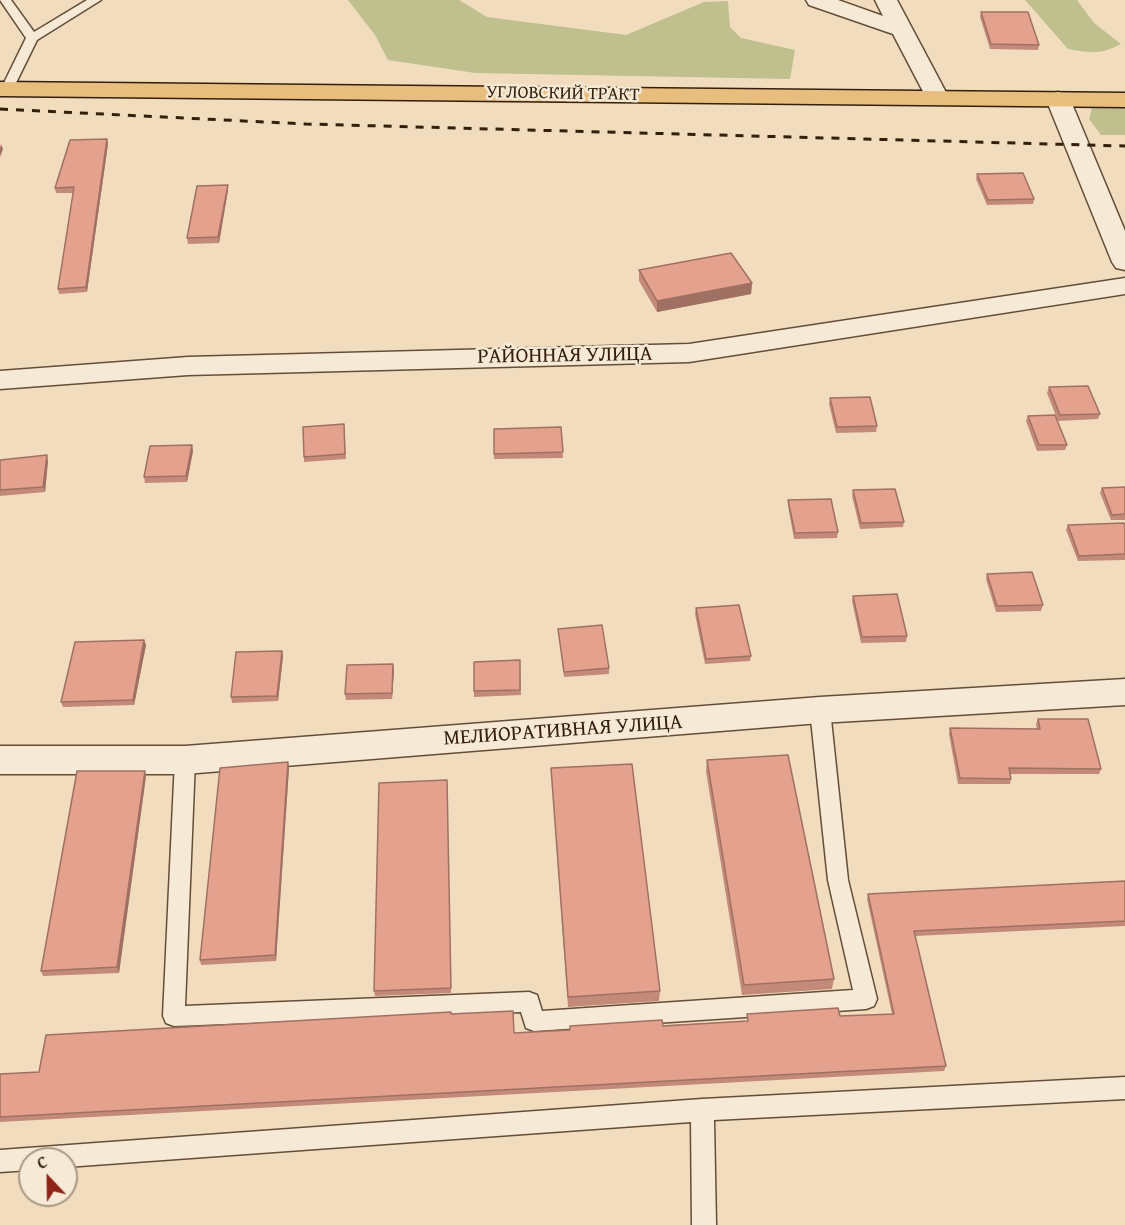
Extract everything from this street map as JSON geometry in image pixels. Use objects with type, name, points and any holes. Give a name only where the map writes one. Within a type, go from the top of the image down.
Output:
[{"type":"highway","name":"УГЛОВСКИЙ ТРАКТ","points":[[3,89],[1125,100]]},
{"type":"street","points":[[817,0],[900,28]]},
{"type":"street","points":[[886,0],[937,98]]},
{"type":"street","points":[[1058,99],[1125,262]]},
{"type":"street","name":"РАЙОННАЯ УЛИЦА","points":[[0,380],[188,366],[689,353],[1125,286]]},
{"type":"street","name":"МЕЛИОРАТИВНАЯ УЛИЦА","points":[[0,760],[185,760],[820,710],[1125,692]]},
{"type":"lane","points":[[5,0],[32,38]]},
{"type":"lane","points":[[3,89],[32,38],[95,0]]},
{"type":"lane","points":[[185,760],[174,1016],[529,1002],[534,1021],[866,999],[838,880],[820,710]]},
{"type":"lane","points":[[0,1161],[702,1110],[1125,1088]]},
{"type":"lane","points":[[702,1110],[704,1225]]},
{"type":"shaded area","points":[[348,0],[459,0],[487,17],[626,35],[704,2],[728,1],[730,27],[741,38],[795,50],[790,79],[475,73],[388,60],[375,35]]},
{"type":"shaded area","points":[[1025,0],[1077,0],[1094,23],[1121,44],[1095,52],[1068,49]]},
{"type":"shaded area","points":[[1125,102],[1125,135],[1101,135],[1089,119],[1093,104]]},
{"type":"building","points":[[981,12],[1028,12],[1039,45],[991,44]]},
{"type":"building","points":[[107,139],[86,287],[58,289],[74,187],[55,188],[70,140]]},
{"type":"building","points":[[1023,173],[1034,199],[988,200],[977,174]]},
{"type":"building","points":[[228,185],[218,237],[187,238],[197,186]]},
{"type":"building","points":[[731,253],[752,283],[657,301],[639,270]]},
{"type":"building","points":[[1088,386],[1100,414],[1060,415],[1049,387]]},
{"type":"building","points":[[870,397],[877,426],[837,427],[830,398]]},
{"type":"building","points":[[1055,415],[1067,445],[1039,445],[1028,416]]},
{"type":"building","points":[[344,424],[345,454],[304,457],[303,427]]},
{"type":"building","points":[[561,427],[563,452],[494,454],[494,429]]},
{"type":"building","points":[[192,445],[186,476],[144,477],[150,446]]},
{"type":"building","points":[[47,455],[43,487],[0,490],[0,460]]},
{"type":"building","points":[[1125,487],[1125,514],[1112,515],[1102,488]]},
{"type":"building","points":[[895,489],[904,522],[861,523],[853,490]]},
{"type":"building","points":[[831,499],[838,532],[795,533],[788,500]]},
{"type":"building","points":[[1124,523],[1125,554],[1079,556],[1068,525]]},
{"type":"building","points":[[1032,572],[1043,605],[997,606],[987,574]]},
{"type":"building","points":[[897,594],[907,636],[862,637],[853,596]]},
{"type":"building","points":[[739,605],[751,656],[706,659],[696,608]]},
{"type":"building","points":[[602,625],[609,668],[564,672],[558,629]]},
{"type":"building","points":[[144,640],[133,700],[61,702],[75,642]]},
{"type":"building","points":[[282,651],[277,696],[231,697],[236,652]]},
{"type":"building","points":[[520,660],[520,690],[474,691],[474,662]]},
{"type":"building","points":[[393,664],[392,693],[345,694],[347,665]]},
{"type":"building","points":[[1038,719],[1088,719],[1101,769],[1009,768],[1011,779],[960,778],[950,728],[1040,729]]},
{"type":"building","points":[[788,755],[834,979],[744,985],[707,760]]},
{"type":"building","points":[[288,762],[275,955],[200,960],[220,768]]},
{"type":"building","points":[[632,764],[660,991],[568,997],[551,768]]},
{"type":"building","points":[[77,771],[145,771],[117,967],[41,971]]},
{"type":"building","points":[[447,780],[451,988],[374,991],[379,783]]},
{"type":"building","points":[[1125,881],[1125,921],[914,931],[946,1066],[0,1117],[0,1074],[39,1072],[46,1035],[451,1012],[451,1014],[513,1011],[514,1033],[570,1030],[570,1026],[662,1020],[663,1026],[748,1021],[747,1014],[838,1008],[840,1016],[894,1014],[868,894]]},
{"type":"railway","points":[[0,109],[306,124],[1125,146]]}]
